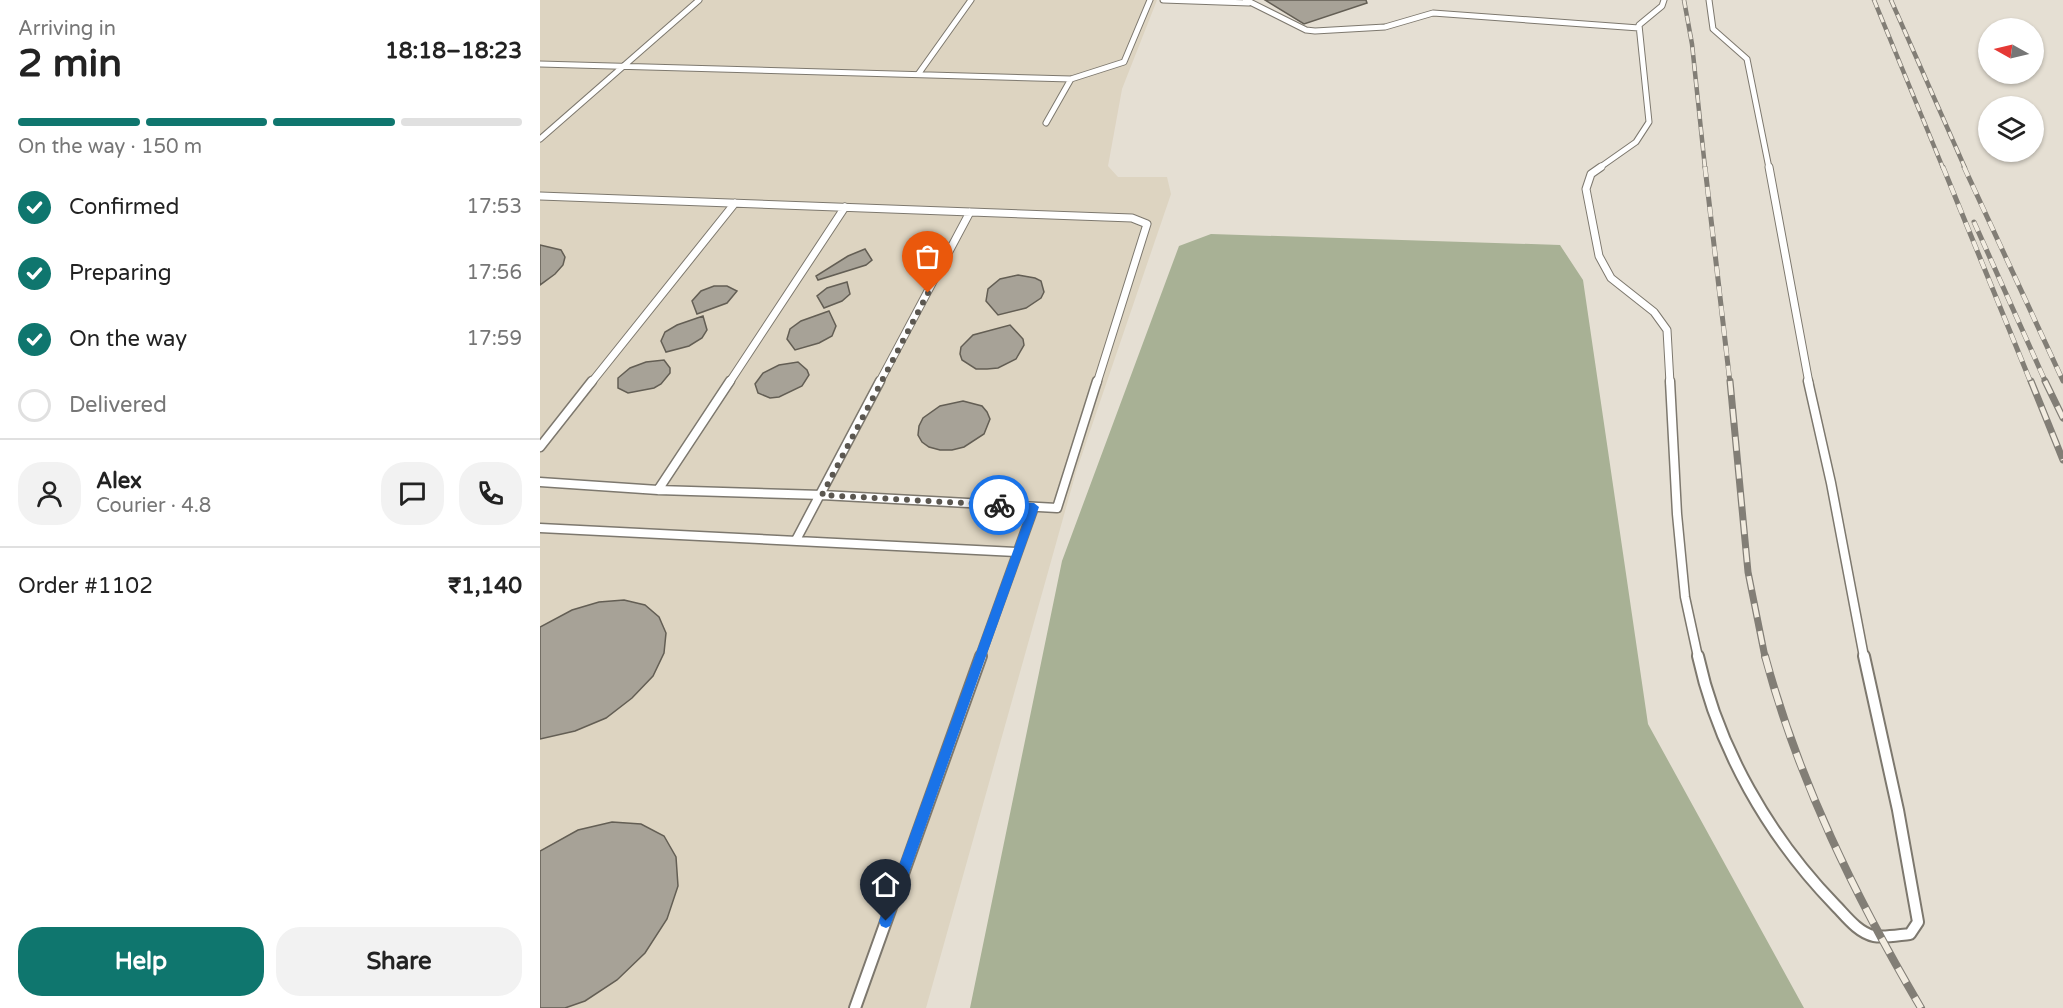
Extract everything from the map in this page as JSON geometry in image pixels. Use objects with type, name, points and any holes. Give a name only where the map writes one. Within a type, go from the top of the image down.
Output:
[{"type":"lane","points":[[540,139],[699,0]]},
{"type":"lane","points":[[919,73],[971,0]]},
{"type":"lane","points":[[540,64],[1071,79],[1124,62],[1150,0]]},
{"type":"lane","points":[[1163,0],[1247,2],[1306,30],[1315,31],[1385,27],[1433,13],[1639,27]]},
{"type":"lane","points":[[1664,0],[1662,6],[1639,25],[1649,122],[1636,142],[1592,174],[1588,179],[1586,196],[1599,257],[1604,268],[1623,288],[1655,313],[1667,330],[1685,597],[1706,693],[1742,775],[1804,873],[1856,925],[1873,936],[1910,934],[1918,922],[1905,846],[1875,714],[1831,483],[1798,334],[1784,243],[1749,66],[1747,59],[1713,29],[1709,0]]},
{"type":"lane","points":[[1046,123],[1071,79]]},
{"type":"lane","points":[[540,196],[1132,218],[1147,224],[1057,508],[822,495],[658,490],[540,482]]},
{"type":"lane","points":[[540,447],[735,203]]},
{"type":"lane","points":[[658,490],[845,207]]},
{"type":"lane","points":[[796,540],[822,495],[970,212]]},
{"type":"lane","points":[[855,1008],[1016,552],[1034,507]]},
{"type":"lane","points":[[540,528],[1016,552]]},
{"type":"shaded area","points":[[540,0],[1157,0],[1122,89],[1108,166],[1118,177],[1167,177],[1171,194],[1076,472],[926,1008],[540,1008]]},
{"type":"green space","points":[[1211,234],[1560,245],[1583,280],[1648,724],[1804,1008],[970,1008],[1062,561],[1179,246]]},
{"type":"building","points":[[1265,0],[1366,0],[1367,3],[1304,24]]},
{"type":"building","points":[[540,245],[561,250],[565,257],[563,265],[555,274],[540,285]]},
{"type":"building","points":[[865,249],[872,260],[866,265],[818,280],[816,276],[848,256]]},
{"type":"building","points":[[1018,275],[1041,281],[1044,292],[1041,298],[1026,308],[998,315],[986,301],[988,289],[1000,279]]},
{"type":"building","points":[[847,282],[850,294],[842,301],[824,308],[817,296],[827,288]]},
{"type":"building","points":[[714,286],[727,286],[737,291],[727,303],[697,314],[692,301],[701,291]]},
{"type":"building","points":[[829,311],[836,326],[832,336],[819,343],[795,350],[787,339],[790,329],[801,321]]},
{"type":"building","points":[[703,316],[707,330],[702,338],[689,346],[666,352],[661,341],[665,332]]},
{"type":"building","points":[[1010,325],[1023,339],[1024,345],[1016,359],[998,368],[987,369],[976,369],[962,360],[961,347],[973,335]]},
{"type":"building","points":[[664,360],[670,368],[670,373],[661,384],[654,388],[628,393],[618,388],[618,378],[630,368],[646,362]]},
{"type":"building","points":[[798,362],[809,375],[802,386],[779,397],[770,398],[758,393],[755,384],[763,373],[779,365]]},
{"type":"building","points":[[963,401],[982,406],[987,412],[990,419],[984,434],[964,447],[952,450],[940,450],[922,442],[918,435],[923,418],[940,406]]},
{"type":"building","points":[[624,600],[645,605],[659,617],[666,633],[664,653],[653,676],[632,698],[606,718],[575,731],[540,739],[540,627],[572,610],[599,602]]},
{"type":"building","points":[[612,822],[641,824],[664,836],[676,857],[678,886],[667,919],[645,953],[617,980],[585,1001],[565,1008],[540,1008],[540,851],[578,830]]},
{"type":"railway","points":[[1684,0],[1692,44],[1705,168]]},
{"type":"railway","points":[[1874,0],[1943,168]]},
{"type":"railway","points":[[1891,0],[1965,168]]},
{"type":"railway","points":[[1705,167],[1730,383]]},
{"type":"railway","points":[[1943,167],[2031,383]]},
{"type":"railway","points":[[1964,167],[2063,381]]},
{"type":"railway","points":[[1974,222],[2046,383]]},
{"type":"railway","points":[[1730,381],[1748,572],[1765,657]]},
{"type":"railway","points":[[2031,381],[2063,460]]},
{"type":"railway","points":[[2045,381],[2063,418]]},
{"type":"railway","points":[[1765,656],[1794,748],[1831,837],[1874,923],[1921,1008]]},
{"type":"way so far","points":[[928,293],[822,495],[999,505]]},
{"type":"route","points":[[886,921],[1016,552],[1034,507],[999,505]]}]
